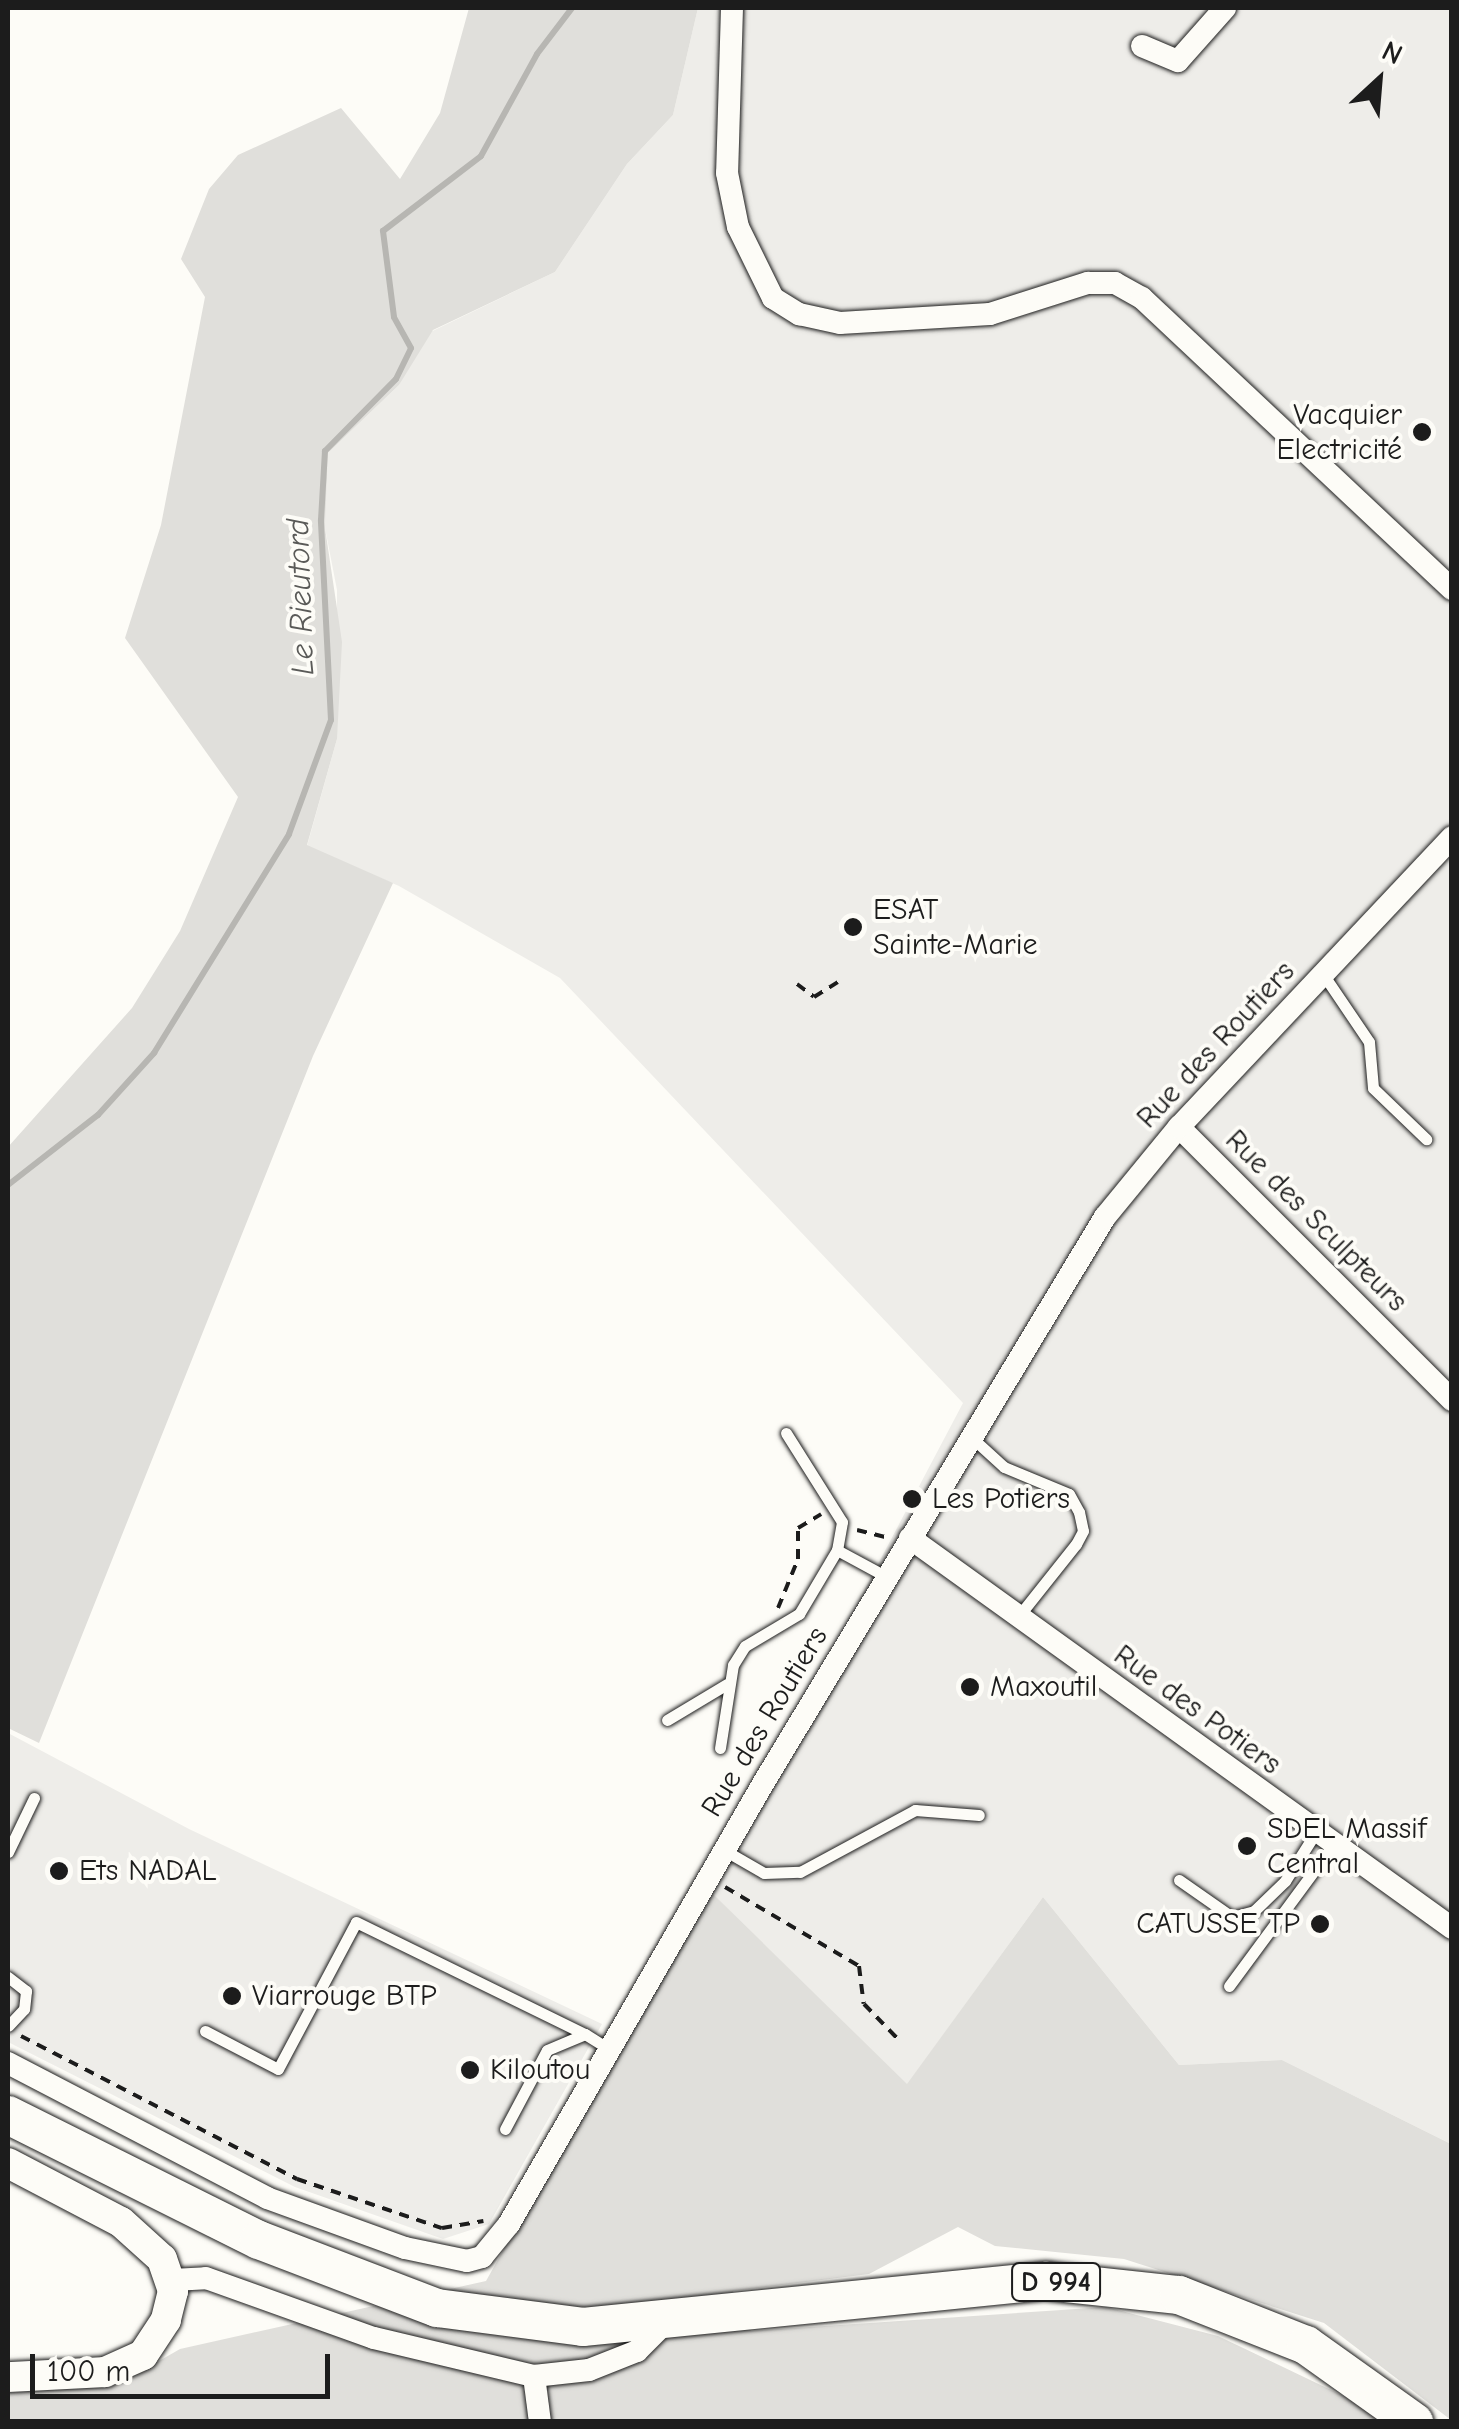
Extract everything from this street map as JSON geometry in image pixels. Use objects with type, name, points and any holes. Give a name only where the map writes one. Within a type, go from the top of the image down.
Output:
[{"type":"main road","name":"D 994","points":[[8,2115],[259,2240],[437,2308],[582,2327],[666,2322],[1047,2281],[1179,2295],[1306,2345],[1414,2422]]},
{"type":"street","points":[[732,8],[728,172],[738,227],[762,288],[773,298],[799,314],[840,324],[990,314],[1088,283],[1116,283],[1142,298],[1452,589]]},
{"type":"street","points":[[1142,46],[1178,62],[1226,8]]},
{"type":"street","name":"Rue des Routiers","points":[[8,2063],[267,2198],[404,2248],[467,2261],[482,2257],[509,2224],[708,1876],[1105,1217],[1179,1127],[1452,837]]},
{"type":"street","name":"Rue des Sculpteurs","points":[[1179,1127],[1452,1400]]},
{"type":"street","name":"Rue des Potiers","points":[[910,1538],[1452,1928]]},
{"type":"street","points":[[8,2163],[120,2222],[151,2246],[172,2280],[172,2305],[143,2356],[105,2372],[8,2377]]},
{"type":"street","points":[[172,2280],[217,2282],[374,2338],[534,2376],[588,2370],[638,2351],[666,2322]]},
{"type":"street","points":[[534,2376],[540,2422]]},
{"type":"lane","points":[[1322,974],[1369,1042],[1373,1088],[1426,1139]]},
{"type":"lane","points":[[720,1748],[727,1684],[746,1646],[799,1614],[838,1550],[842,1522],[786,1433]]},
{"type":"lane","points":[[970,1436],[1004,1467],[1068,1494],[1079,1512],[1084,1531],[1018,1617]]},
{"type":"lane","points":[[838,1550],[887,1577]]},
{"type":"lane","points":[[666,1720],[727,1684]]},
{"type":"lane","points":[[8,1852],[34,1798]]},
{"type":"lane","points":[[724,1850],[764,1873],[800,1872],[915,1810],[979,1815]]},
{"type":"lane","points":[[1178,1880],[1232,1917],[1254,1911],[1324,1838]]},
{"type":"lane","points":[[1228,1986],[1324,1838]]},
{"type":"lane","points":[[204,2031],[278,2069],[356,1922],[585,2034],[608,2049]]},
{"type":"lane","points":[[8,1977],[26,1990],[24,2009],[8,2026]]},
{"type":"lane","points":[[505,2129],[548,2050],[585,2034]]},
{"type":"path","points":[[797,984],[814,997],[838,982]]},
{"type":"path","points":[[708,1876],[859,1966],[864,2004],[897,2038]]},
{"type":"shaded area","points":[[469,8],[698,8],[673,115],[627,164],[555,272],[433,330],[399,385],[328,453],[325,528],[342,642],[337,739],[307,845],[393,883],[313,1056],[39,1743],[8,1728],[8,1147],[132,1008],[180,931],[238,797],[125,638],[161,525],[205,297],[181,259],[209,189],[238,155],[341,108],[400,179],[440,113]]},
{"type":"shaded area","points":[[698,8],[1451,8],[1451,2144],[1282,2060],[1179,2065],[1043,1897],[907,2085],[707,1888],[963,1403],[560,978],[399,886],[307,846],[337,739],[337,590],[325,528],[328,453],[399,385],[422,336],[555,272],[627,164],[673,115]]},
{"type":"shaded area","points":[[8,1733],[189,1829],[602,2024],[489,2224],[443,2239],[295,2187],[8,2042]]},
{"type":"shaded area","points":[[707,1888],[907,2084],[1043,1897],[1179,2065],[1282,2060],[1451,2144],[1451,2420],[1324,2323],[1124,2259],[995,2246],[958,2227],[869,2274],[733,2291],[751,2331],[1106,2307],[1218,2336],[1354,2401],[1381,2421],[8,2422],[8,2393],[119,2384],[180,2349],[486,2281]]},
{"type":"waterway","name":"Le Rieutord","points":[[8,1185],[98,1115],[154,1053],[289,834],[331,720],[321,520],[325,451],[396,379],[411,348],[394,317],[383,231],[481,156],[537,54],[572,8]]},
{"type":"place","name":"Vacquier Electricité","points":[[1422,432]]},
{"type":"place","name":"ESAT Sainte-Marie","points":[[853,927]]},
{"type":"place","name":"Les Potiers","points":[[912,1499]]},
{"type":"place","name":"Maxoutil","points":[[970,1687]]},
{"type":"place","name":"SDEL Massif Central","points":[[1247,1846]]},
{"type":"place","name":"Ets NADAL","points":[[59,1871]]},
{"type":"place","name":"CATUSSE TP","points":[[1320,1924]]},
{"type":"place","name":"Viarrouge BTP","points":[[232,1996]]},
{"type":"place","name":"Kiloutou","points":[[470,2070]]}]
